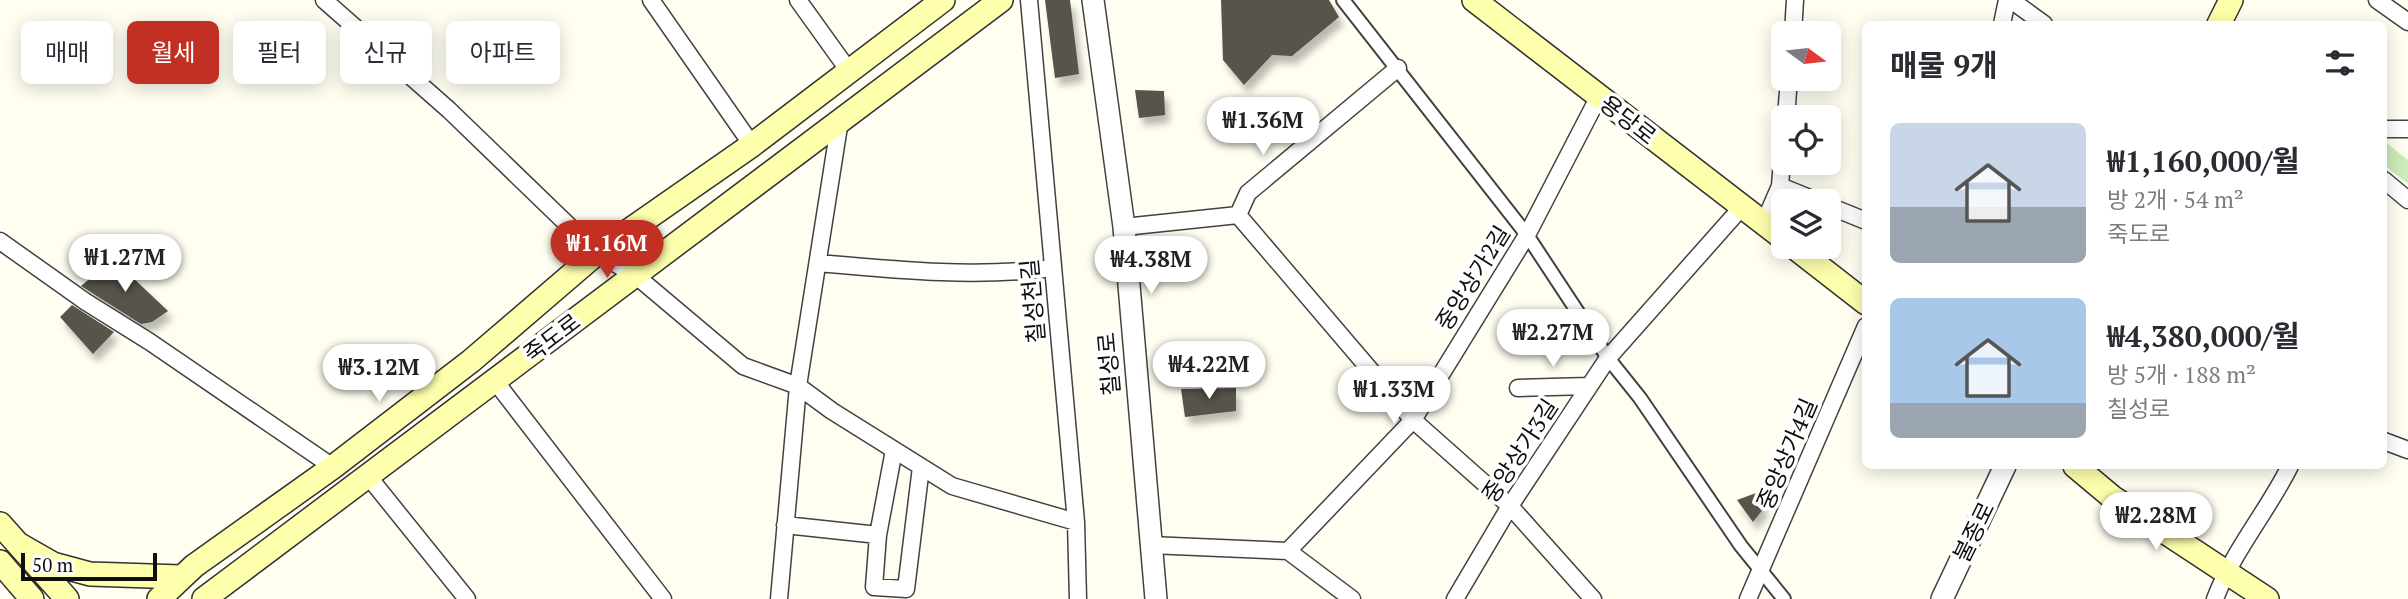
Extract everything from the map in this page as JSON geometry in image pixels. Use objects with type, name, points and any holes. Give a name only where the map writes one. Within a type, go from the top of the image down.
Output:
[{"type":"main road","name":"죽도로","points":[[159,599],[181,577],[333,467],[471,361],[597,253],[752,145],[943,0]]},
{"type":"main road","name":"죽도로","points":[[204,599],[1001,0]]},
{"type":"main road","name":"용당로","points":[[1474,0],[1771,229]]},
{"type":"main road","points":[[2220,21],[2231,0]]},
{"type":"main road","points":[[1809,259],[1862,300]]},
{"type":"main road","points":[[2079,469],[2112,497],[2267,599]]},
{"type":"main road","points":[[0,524],[67,599]]},
{"type":"main road","points":[[19,544],[53,564],[90,574],[181,577]]},
{"type":"main road","points":[[0,562],[24,595]]},
{"type":"street","points":[[324,0],[449,110],[597,253],[635,275],[743,366],[799,386],[832,411],[952,486],[1076,522]]},
{"type":"street","points":[[651,0],[752,145]]},
{"type":"street","points":[[798,0],[849,71]]},
{"type":"street","name":"칠성천길","points":[[1029,0],[1076,522],[1078,599]]},
{"type":"street","name":"칠성로","points":[[1093,0],[1124,227],[1156,599]]},
{"type":"street","points":[[1343,0],[1527,235],[1608,358],[1640,398],[1741,545],[1784,599]]},
{"type":"street","points":[[1794,21],[1795,0]]},
{"type":"street","points":[[2003,21],[2009,0],[2040,21]]},
{"type":"street","points":[[2377,0],[2408,22]]},
{"type":"street","points":[[1238,215],[1248,193],[1398,68]]},
{"type":"street","name":"중앙상가2길","points":[[1287,551],[1413,420],[1527,235],[1598,98]]},
{"type":"street","points":[[779,599],[799,386],[840,120]]},
{"type":"street","points":[[2387,129],[2408,130]]},
{"type":"street","points":[[1763,223],[1780,186],[1781,175]]},
{"type":"street","points":[[2387,182],[2408,200]]},
{"type":"street","points":[[1780,186],[1787,189]]},
{"type":"street","name":"중앙상가3길","points":[[1455,599],[1510,506],[1608,358],[1741,208]]},
{"type":"street","points":[[1841,211],[1862,219]]},
{"type":"street","points":[[1124,227],[1238,215]]},
{"type":"street","points":[[1238,215],[1413,420],[1510,506],[1594,599]]},
{"type":"street","points":[[0,241],[86,302],[150,342],[333,467]]},
{"type":"street","points":[[818,263],[907,271],[1008,274],[1053,268]]},
{"type":"street","name":"중앙상가4길","points":[[1748,599],[1862,335]]},
{"type":"street","points":[[495,381],[663,599]]},
{"type":"street","points":[[1518,388],[1589,386]]},
{"type":"street","points":[[2387,442],[2408,450]]},
{"type":"street","points":[[894,450],[878,535],[874,587],[906,589],[921,467]]},
{"type":"street","name":"불종로","points":[[1943,598],[2004,469]]},
{"type":"street","points":[[2216,599],[2226,571],[2274,498],[2288,469]]},
{"type":"street","points":[[368,476],[467,599]]},
{"type":"street","points":[[785,525],[878,535]]},
{"type":"street","points":[[1150,545],[1287,551],[1352,599]]},
{"type":"green space","points":[[2387,143],[2408,160],[2408,184],[2387,167]]},
{"type":"building","points":[[1045,0],[1070,0],[1079,74],[1055,78]]},
{"type":"building","points":[[1221,0],[1329,0],[1339,17],[1292,56],[1272,55],[1244,85],[1223,60]]},
{"type":"building","points":[[1135,90],[1164,91],[1165,115],[1139,118]]},
{"type":"building","points":[[113,259],[168,311],[152,322],[141,324],[81,286]]},
{"type":"building","points":[[72,305],[114,332],[93,354],[60,317]]},
{"type":"building","points":[[1236,388],[1236,411],[1185,417],[1181,389]]},
{"type":"building","points":[[1756,493],[1764,508],[1753,522],[1737,500]]}]
